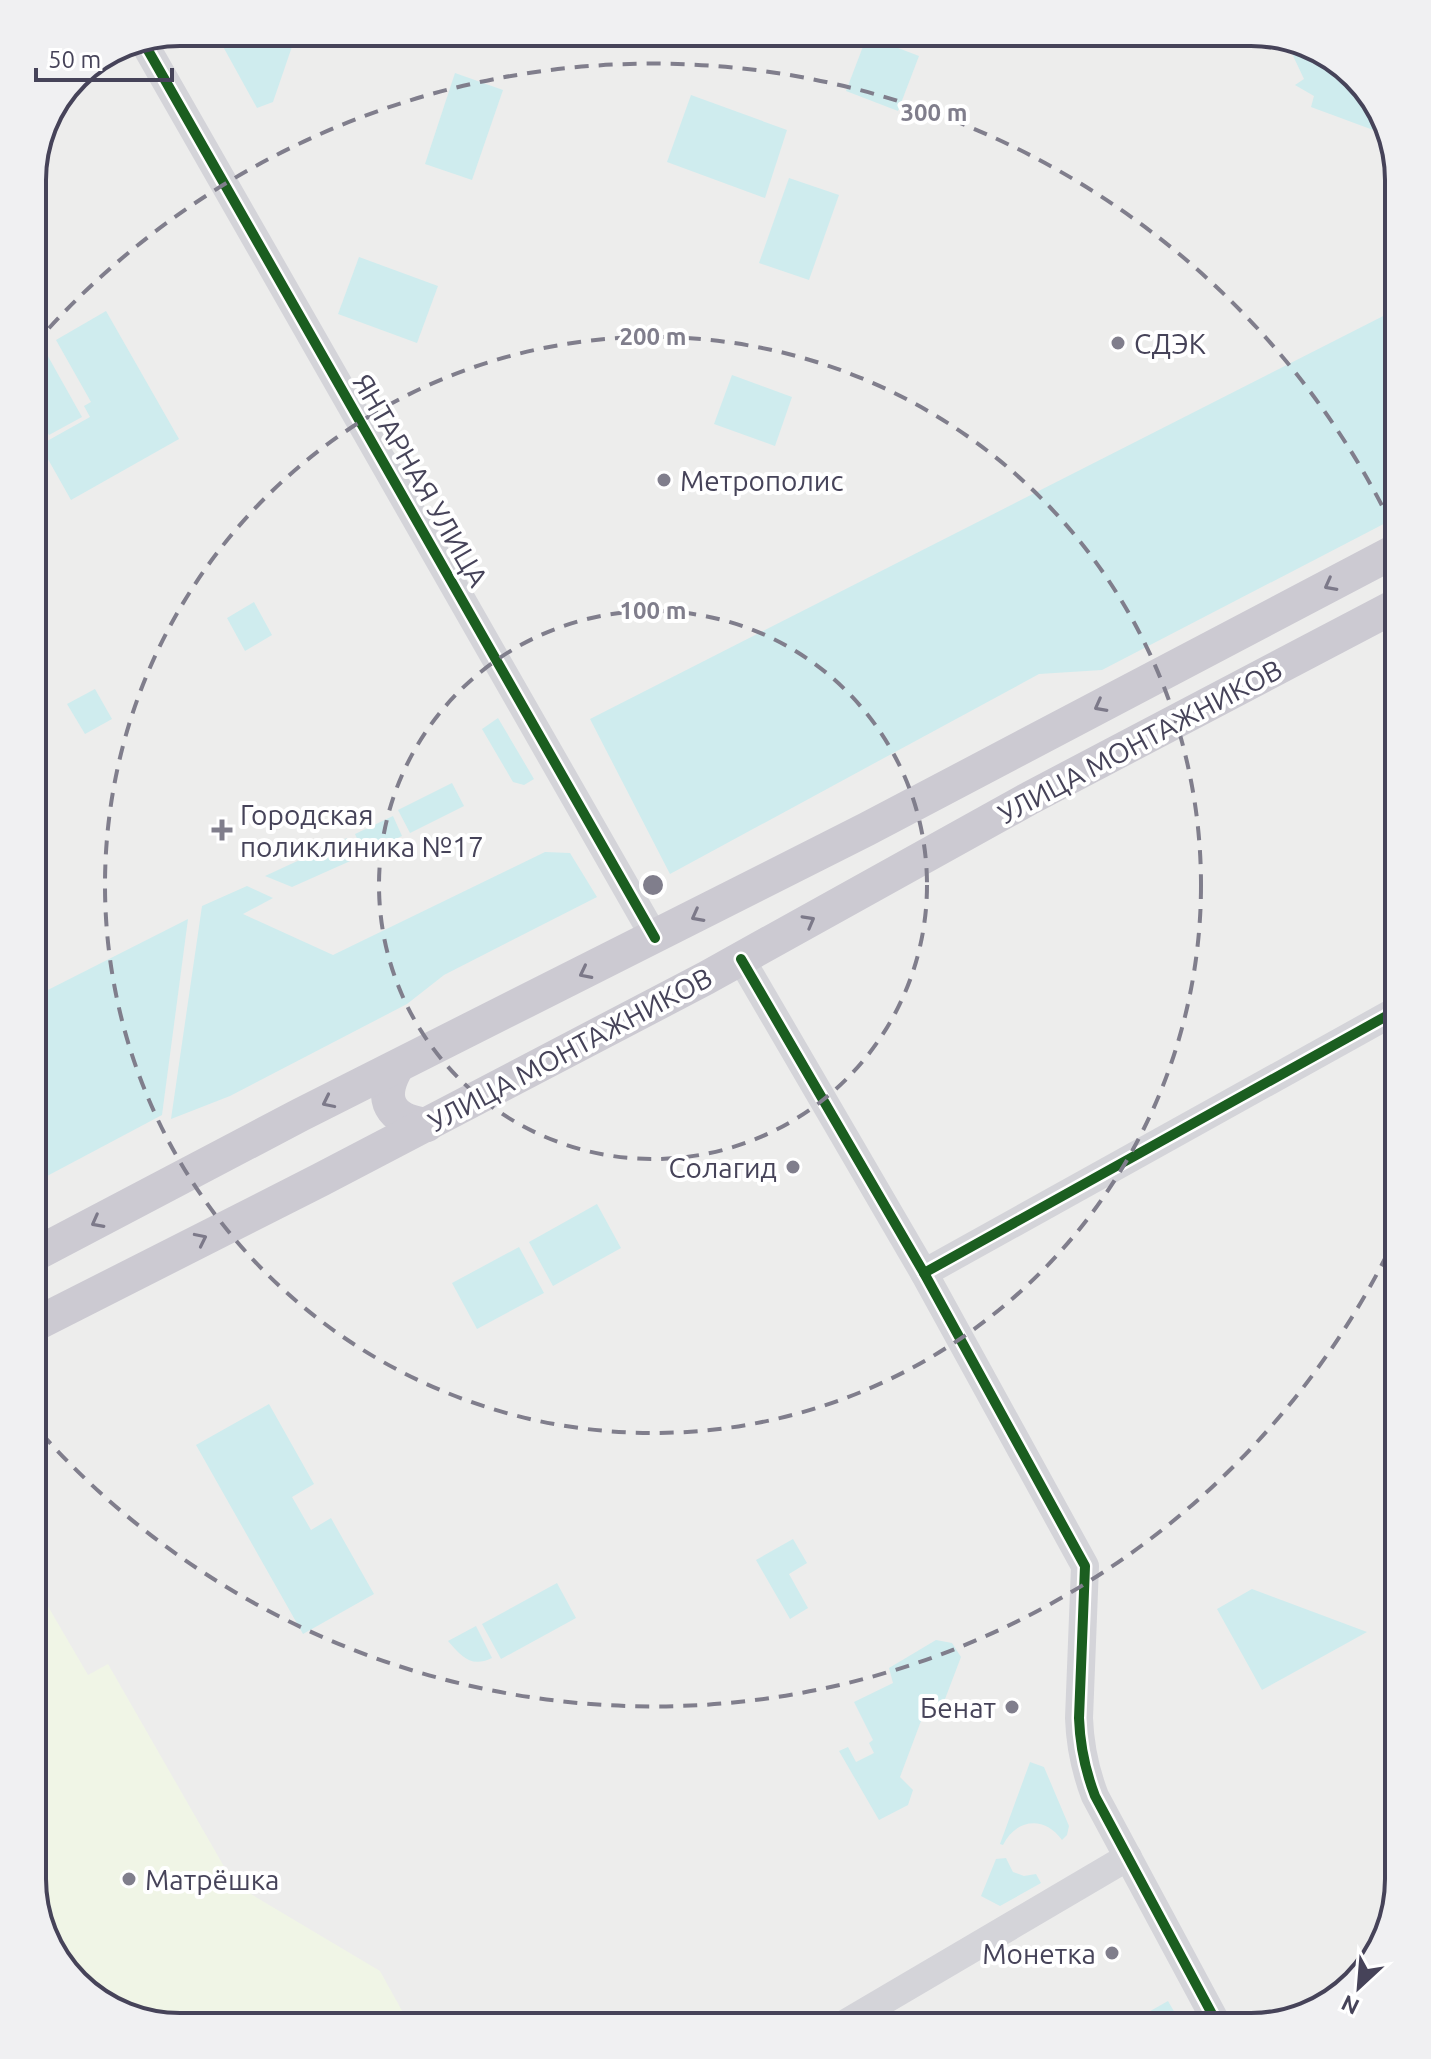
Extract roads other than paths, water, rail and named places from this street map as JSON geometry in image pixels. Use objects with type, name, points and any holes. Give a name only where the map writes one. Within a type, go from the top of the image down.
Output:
[{"type":"main road","name":"УЛИЦА МОНТАЖНИКОВ","points":[[46,1249],[655,938],[1385,556]]},
{"type":"main road","name":"УЛИЦА МОНТАЖНИКОВ","points":[[46,1319],[427,1125],[741,959],[1030,798],[1385,611]]},
{"type":"main road","points":[[1006,755],[1013,753],[1028,757],[1038,767],[1039,788],[1030,798]]},
{"type":"main road","points":[[397,1067],[388,1082],[386,1093],[389,1103],[403,1118],[427,1125]]},
{"type":"street","name":"ЯНТАРНАЯ УЛИЦА","points":[[148,50],[655,938]]},
{"type":"street","points":[[741,959],[924,1273],[1085,1566],[1080,1739],[1083,1760],[1095,1796],[1212,2013]]},
{"type":"street","points":[[924,1273],[1385,1017]]},
{"type":"street","points":[[863,2013],[1128,1857]]},
{"type":"place","name":"СДЭК","points":[[1118,343]]},
{"type":"place","name":"Метрополис","points":[[664,480]]},
{"type":"place","name":"Городская поликлиника №17","points":[[222,830]]},
{"type":"place","name":"Солагид","points":[[793,1167]]},
{"type":"place","name":"Бенат","points":[[1012,1707]]},
{"type":"place","name":"Матрёшка","points":[[129,1879]]},
{"type":"place","name":"Монетка","points":[[1112,1953]]}]
